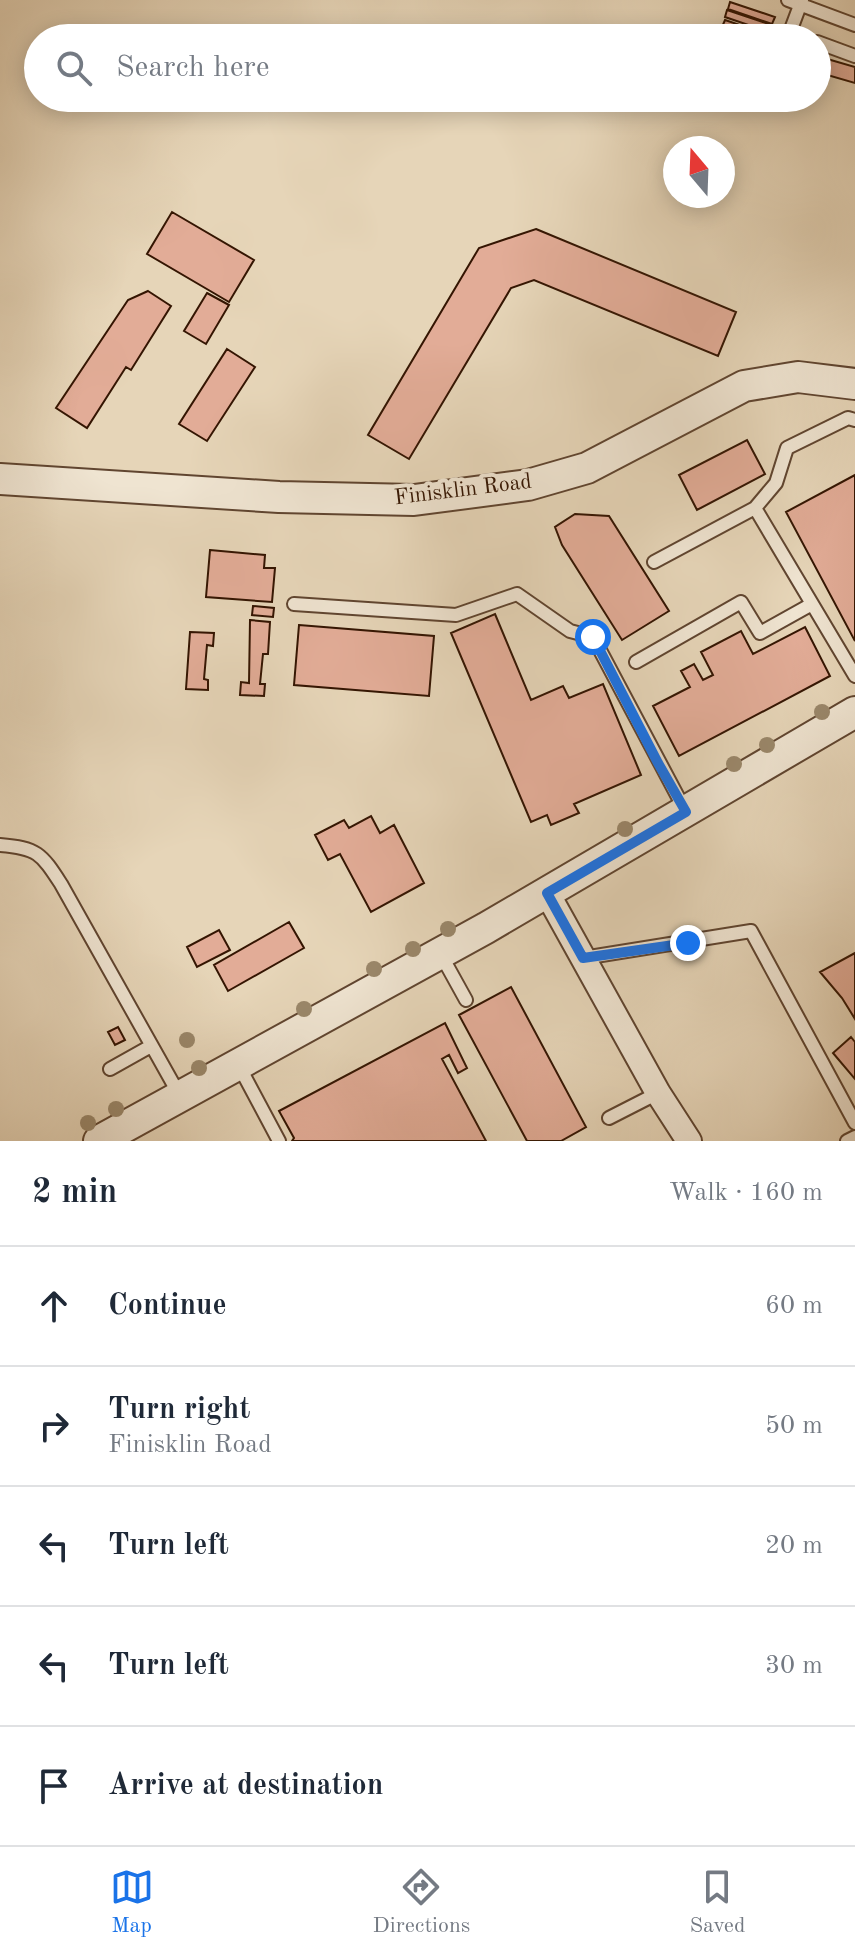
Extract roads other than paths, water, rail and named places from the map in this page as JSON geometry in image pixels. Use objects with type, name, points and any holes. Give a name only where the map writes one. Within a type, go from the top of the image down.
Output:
[{"type":"street","name":"Finisklin Road","points":[[0,479],[279,497],[414,500],[528,485],[587,468],[744,386],[798,377],[855,384]]},
{"type":"street","points":[[99,1141],[547,893],[855,712]]},
{"type":"street","points":[[547,893],[658,1093],[689,1141]]},
{"type":"lane","points":[[792,24],[797,1],[855,25]]},
{"type":"lane","points":[[831,47],[855,56]]},
{"type":"lane","points":[[654,562],[755,508],[776,483],[787,448],[848,418],[855,420]]},
{"type":"lane","points":[[755,508],[855,676]]},
{"type":"lane","points":[[294,604],[456,615],[517,594],[570,631],[593,637],[686,812]]},
{"type":"lane","points":[[636,662],[741,602],[760,633],[812,604]]},
{"type":"lane","points":[[0,845],[28,847],[46,861],[180,1096]]},
{"type":"lane","points":[[583,958],[751,931],[855,1123]]},
{"type":"lane","points":[[440,953],[466,1000]]},
{"type":"lane","points":[[110,1069],[151,1046]]},
{"type":"lane","points":[[238,1065],[279,1141]]},
{"type":"lane","points":[[609,1118],[658,1093]]},
{"type":"lane","points":[[847,1141],[855,1137]]}]
